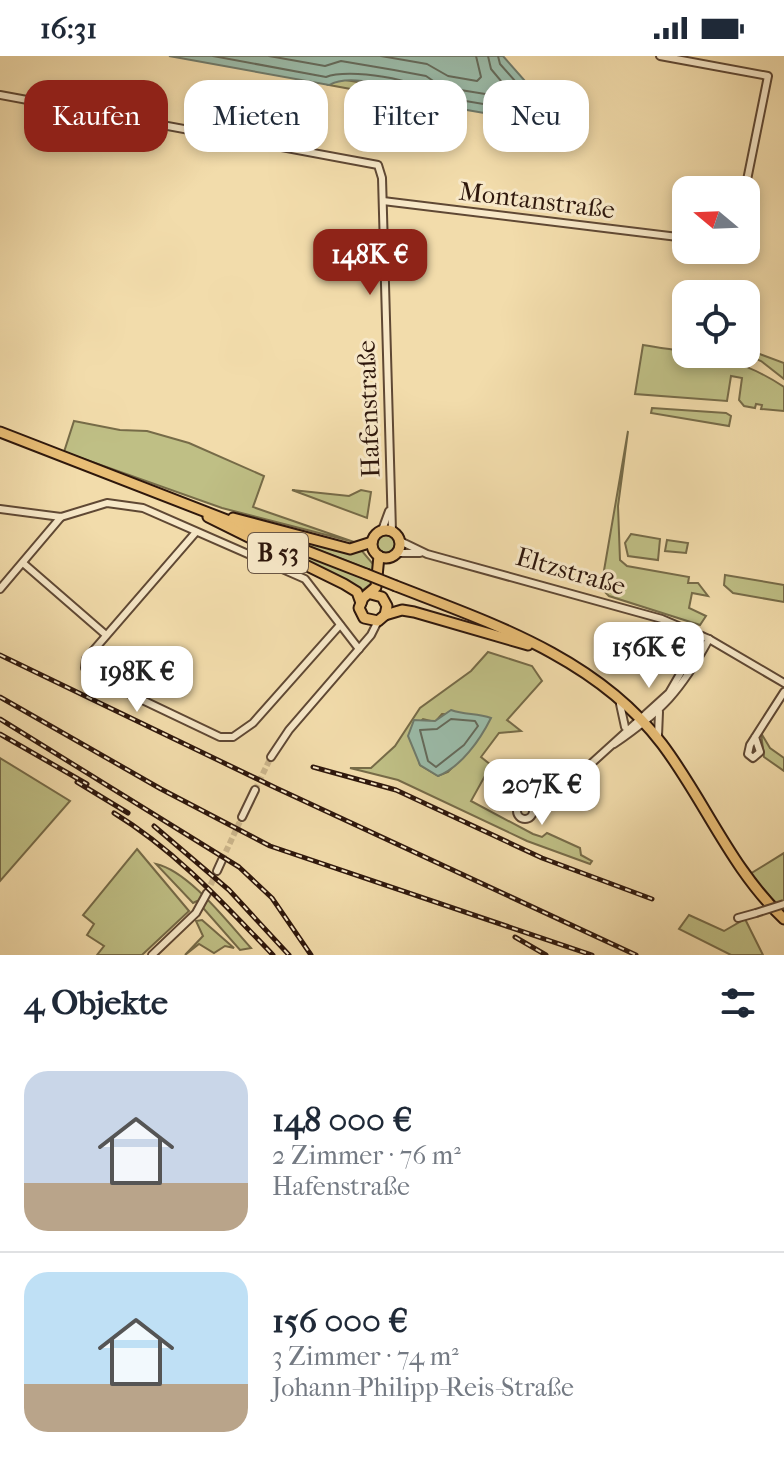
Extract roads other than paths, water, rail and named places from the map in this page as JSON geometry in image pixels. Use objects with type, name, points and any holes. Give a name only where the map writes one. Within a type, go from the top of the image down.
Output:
[{"type":"main road","name":"B 53","points":[[0,432],[496,625],[548,650],[619,700],[659,740],[733,858],[784,919]]},
{"type":"main road","name":"B 53","points":[[191,506],[225,528],[344,584],[357,592],[361,613],[377,619]]},
{"type":"main road","name":"B 53","points":[[202,511],[350,549],[372,542]]},
{"type":"main road","points":[[361,603],[371,594],[378,579],[379,556],[372,542],[387,531],[400,541],[385,570],[382,597],[387,606],[377,619]]},
{"type":"main road","points":[[379,556],[394,555]]},
{"type":"main road","points":[[371,594],[382,597]]},
{"type":"main road","points":[[377,619],[402,610],[414,612],[548,650]]},
{"type":"street","points":[[660,56],[768,76],[748,176]]},
{"type":"street","name":"Hafenstraße","points":[[0,95],[378,165],[383,201],[391,508],[387,531]]},
{"type":"street","name":"Montanstraße","points":[[383,201],[672,236]]},
{"type":"street","points":[[0,509],[61,517],[107,503],[127,504],[305,579],[359,649]]},
{"type":"street","points":[[0,589],[61,517]]},
{"type":"street","points":[[196,532],[86,659],[88,672],[220,737],[233,737],[253,723],[340,625]]},
{"type":"street","name":"Eltzstraße","points":[[400,541],[427,554],[625,607],[681,627],[784,683]]},
{"type":"street","name":"Eltzstraße","points":[[394,555],[427,554]]},
{"type":"street","points":[[23,563],[106,635]]},
{"type":"street","points":[[271,757],[359,649],[377,619]]},
{"type":"street","points":[[681,627],[694,652]]},
{"type":"street","points":[[598,755],[641,721],[669,693],[706,638]]},
{"type":"street","points":[[533,810],[540,810],[624,730],[660,711],[683,683],[706,638]]},
{"type":"street","points":[[755,737],[784,692]]},
{"type":"street","points":[[619,700],[626,719],[624,730]]},
{"type":"street","points":[[659,740],[656,728],[660,711]]},
{"type":"street","points":[[242,817],[255,790]]},
{"type":"street","points":[[217,871],[222,860]]},
{"type":"street","points":[[152,955],[196,913],[207,893]]},
{"type":"street","points":[[738,918],[784,904]]},
{"type":"water","points":[[169,56],[503,56],[524,80],[483,80],[483,113],[467,110],[467,80],[344,80],[329,85],[328,80],[301,80]]},
{"type":"water","points":[[451,710],[491,718],[469,752],[438,776],[420,765],[408,736],[414,720],[435,721]]},
{"type":"tunnel","points":[[255,790],[271,757]]},
{"type":"tunnel","points":[[222,860],[242,817]]},
{"type":"tunnel","points":[[207,893],[217,871]]},
{"type":"railway","points":[[0,655],[276,788],[636,955]]},
{"type":"railway","points":[[0,697],[161,789],[270,846],[592,955]]},
{"type":"railway","points":[[0,719],[239,867],[272,898],[311,955]]},
{"type":"railway","points":[[0,734],[87,784]]},
{"type":"railway","points":[[313,767],[396,790],[542,858],[652,899]]},
{"type":"railway","points":[[77,782],[128,813]]},
{"type":"railway","points":[[114,813],[178,861],[273,955]]},
{"type":"railway","points":[[154,826],[229,890],[289,955]]},
{"type":"railway","points":[[515,937],[546,955]]}]
